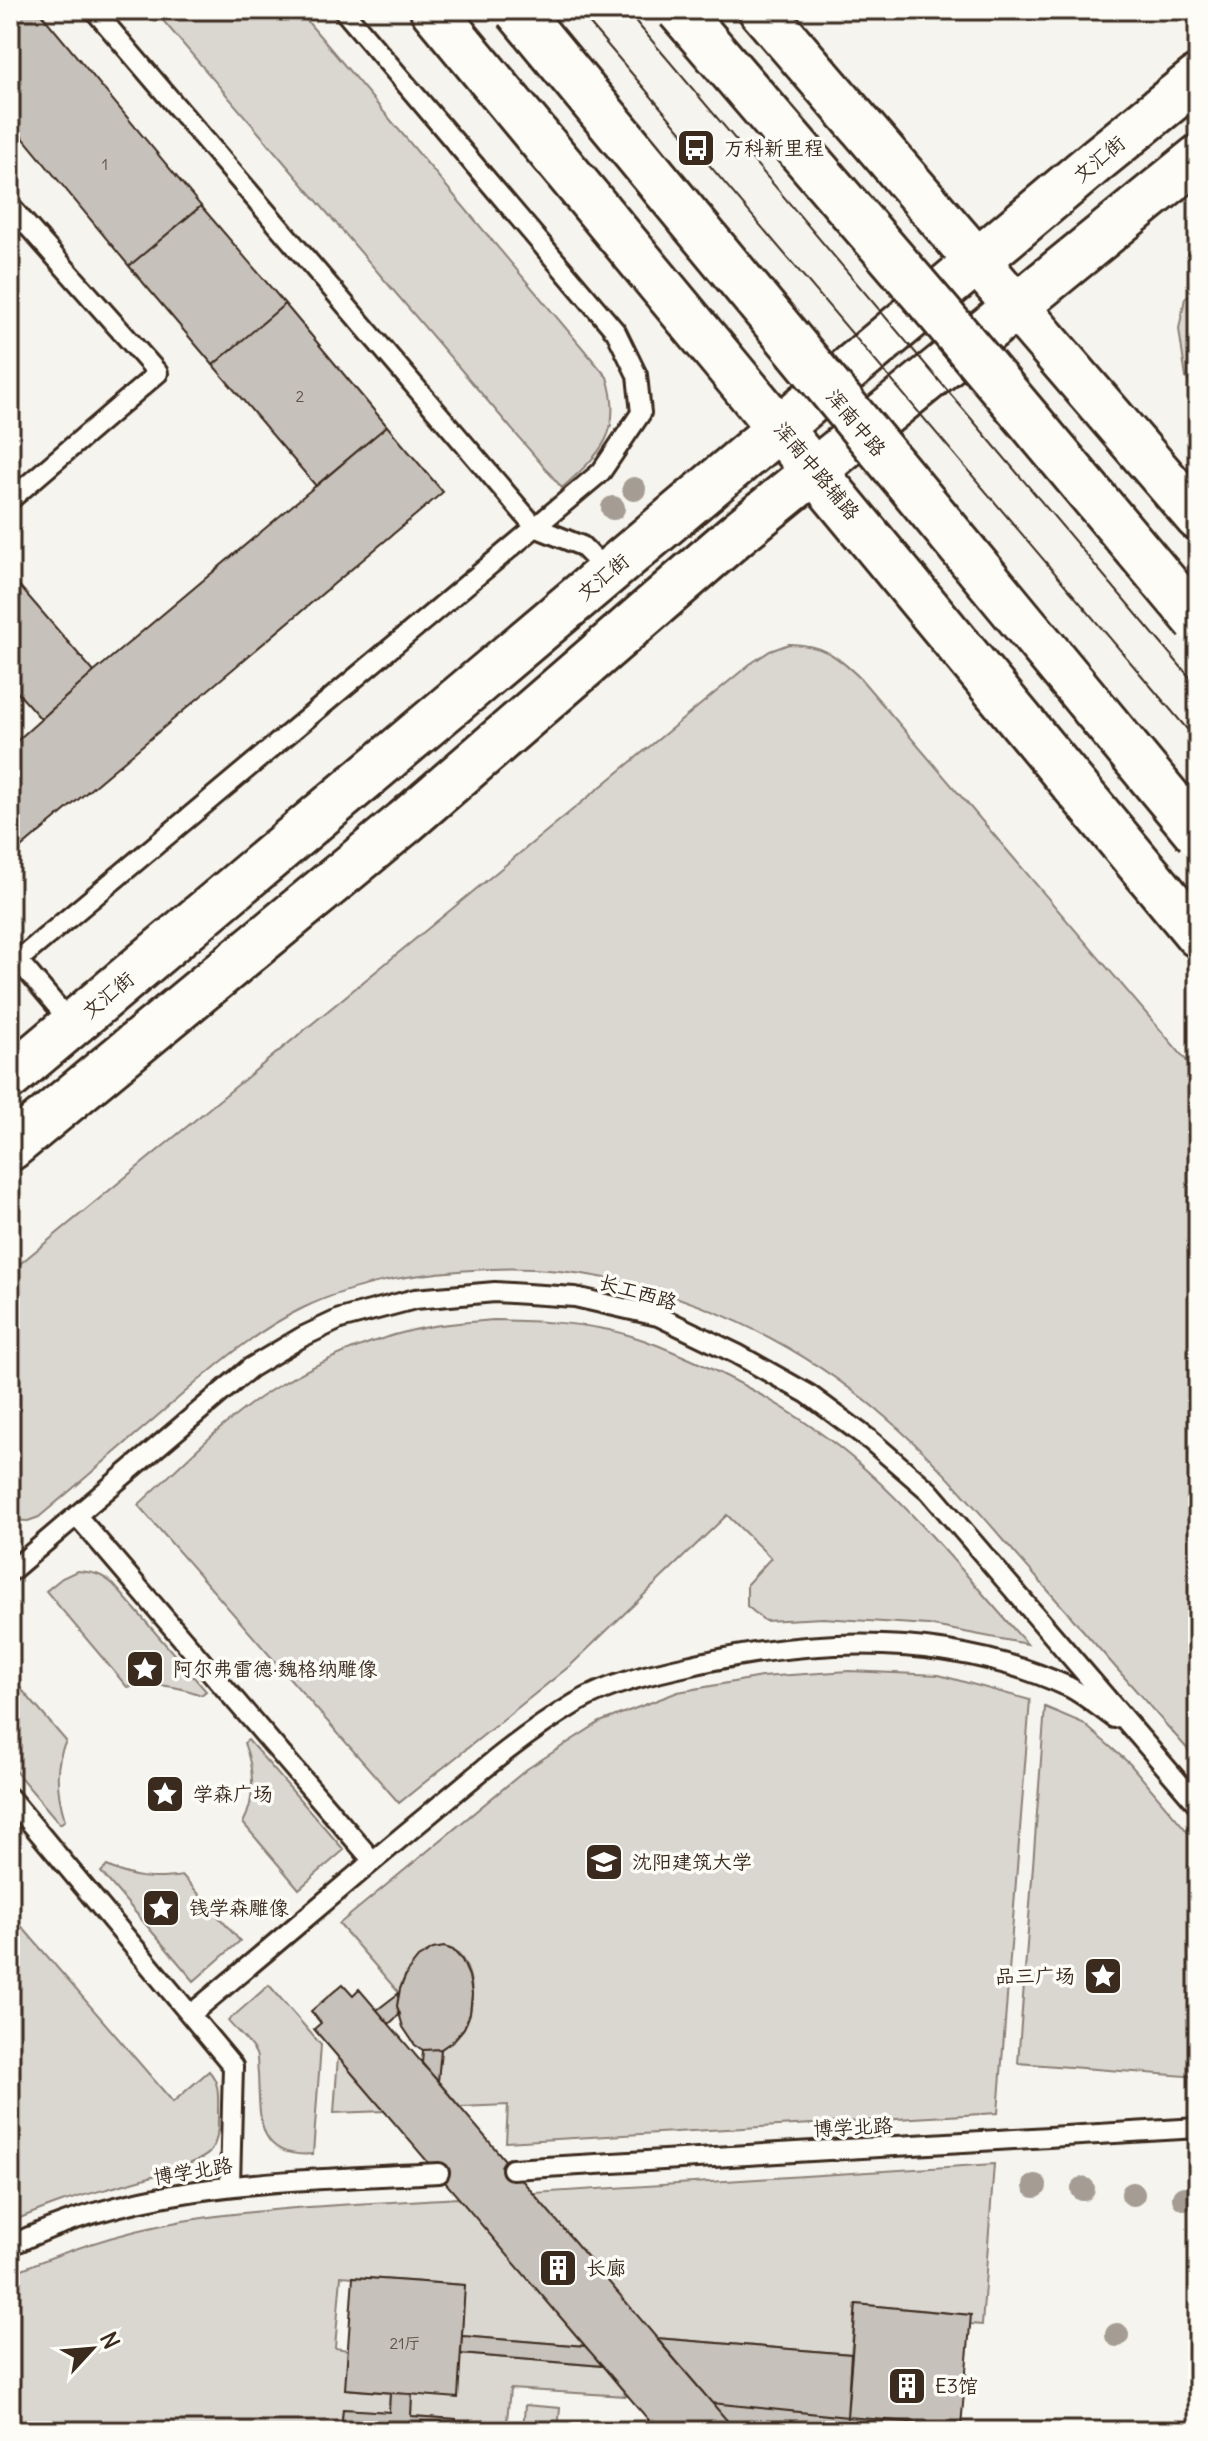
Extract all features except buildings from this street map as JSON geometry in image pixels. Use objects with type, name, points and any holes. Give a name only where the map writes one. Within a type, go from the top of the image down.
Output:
[{"type":"main road","name":"浑南中路辅路","points":[[433,10],[1198,935]]},
{"type":"main road","name":"浑南中路","points":[[517,10],[1198,834]]},
{"type":"main road","points":[[679,10],[930,302],[1198,622]]},
{"type":"main road","points":[[761,10],[1198,518]]},
{"type":"main road","name":"文汇街","points":[[10,1077],[1198,78]]},
{"type":"main road","points":[[10,1148],[405,822],[737,534],[1198,158]]},
{"type":"lane","points":[[94,10],[535,527],[582,546],[608,572]]},
{"type":"lane","points":[[73,1025],[13,959],[601,472],[641,413],[637,375],[616,332],[343,10]]},
{"type":"lane","points":[[10,206],[158,373],[10,500]]},
{"type":"lane","name":"长工西路","points":[[10,1572],[250,1368],[302,1337],[340,1319],[415,1299],[495,1292],[575,1297],[658,1316],[737,1354],[808,1394],[870,1440],[929,1491],[1198,1805]]},
{"type":"lane","points":[[77,1516],[373,1861]]},
{"type":"lane","points":[[191,2014],[515,1744],[579,1701],[641,1677],[732,1656],[796,1646],[867,1643],[935,1648],[1012,1665],[1072,1688],[1134,1732]]},
{"type":"lane","points":[[10,1798],[233,2066],[230,2185]]},
{"type":"lane","name":"博学北路","points":[[512,2169],[1198,2128]]},
{"type":"lane","name":"博学北路","points":[[10,2246],[33,2234],[142,2201],[230,2185],[439,2173]]},
{"type":"shaded area","points":[[154,10],[298,10],[607,377],[613,413],[606,440],[588,464],[562,488]]},
{"type":"shaded area","points":[[1198,287],[1198,393],[1186,378],[1179,329],[1185,298]]},
{"type":"shaded area","points":[[789,644],[820,649],[844,663],[860,678],[1198,1074],[1198,1761],[964,1494],[884,1416],[798,1354],[750,1328],[701,1306],[649,1289],[597,1277],[544,1270],[467,1270],[395,1279],[325,1298],[267,1328],[233,1352],[39,1517],[28,1521],[10,1520],[10,1272],[750,664],[770,651]]},
{"type":"shaded area","points":[[494,1320],[580,1325],[633,1336],[701,1364],[787,1410],[847,1453],[887,1489],[1027,1644],[928,1625],[823,1618],[765,1621],[747,1606],[747,1584],[771,1558],[727,1515],[571,1665],[399,1803],[138,1505],[237,1414],[310,1368],[350,1350],[412,1330]]},
{"type":"shaded area","points":[[77,1571],[97,1574],[114,1585],[206,1691],[201,1695],[165,1686],[127,1687],[46,1591]]},
{"type":"shaded area","points":[[849,1671],[939,1675],[1030,1700],[998,2113],[506,2142],[508,2105],[460,2107],[438,2081],[441,2049],[462,2031],[471,2009],[471,1986],[465,1964],[451,1949],[437,1950],[411,1968],[399,1993],[339,1924],[527,1769],[600,1722],[678,1692],[761,1677]]},
{"type":"shaded area","points":[[10,1676],[66,1741],[58,1770],[58,1790],[65,1820],[60,1824],[10,1765]]},
{"type":"shaded area","points":[[1045,1707],[1083,1723],[1130,1764],[1198,1844],[1198,2077],[1018,2063]]},
{"type":"shaded area","points":[[248,1740],[344,1850],[299,1889],[243,1823],[252,1794],[252,1773],[244,1743]]},
{"type":"shaded area","points":[[107,1866],[144,1877],[183,1876],[240,1941],[194,1981],[101,1872]]},
{"type":"shaded area","points":[[10,1913],[173,2102],[209,2071],[217,2085],[218,2101],[217,2134],[209,2153],[184,2166],[62,2202],[10,2222]]},
{"type":"shaded area","points":[[269,1985],[321,2045],[313,2154],[280,2150],[264,2132],[256,2054],[228,2021]]},
{"type":"shaded area","points":[[338,2056],[385,2111],[334,2113]]},
{"type":"shaded area","points":[[994,2164],[982,2325],[970,2324],[970,2315],[856,2304],[851,2354],[656,2338],[533,2193]]},
{"type":"shaded area","points":[[459,2198],[585,2346],[462,2336],[464,2285],[341,2276],[335,2348],[348,2350],[346,2389],[390,2393],[389,2412],[343,2409],[341,2431],[10,2431],[10,2274],[108,2239],[184,2221],[303,2207]]},
{"type":"shaded area","points":[[461,2354],[603,2366],[627,2396],[510,2389],[506,2431],[456,2431],[456,2419],[411,2416],[412,2394]]},
{"type":"shaded area","points":[[525,2405],[560,2408],[558,2431],[523,2431]]},
{"type":"shaded area","points":[[909,2422],[961,2426],[960,2431],[909,2431]]},
{"type":"tram line","points":[[578,10],[1198,742]]},
{"type":"tram line","points":[[626,10],[1198,687]]},
{"type":"place","name":"万科新里程","points":[[696,148]]},
{"type":"place","name":"阿尔弗雷德·魏格纳雕像","points":[[145,1669]]},
{"type":"place","name":"学森广场","points":[[165,1794]]},
{"type":"place","name":"沈阳建筑大学","points":[[604,1862]]},
{"type":"place","name":"钱学森雕像","points":[[161,1908]]},
{"type":"place","name":"品三广场","points":[[1103,1976]]},
{"type":"place","name":"长廊","points":[[558,2268]]},
{"type":"place","name":"E3馆","points":[[907,2386]]}]
